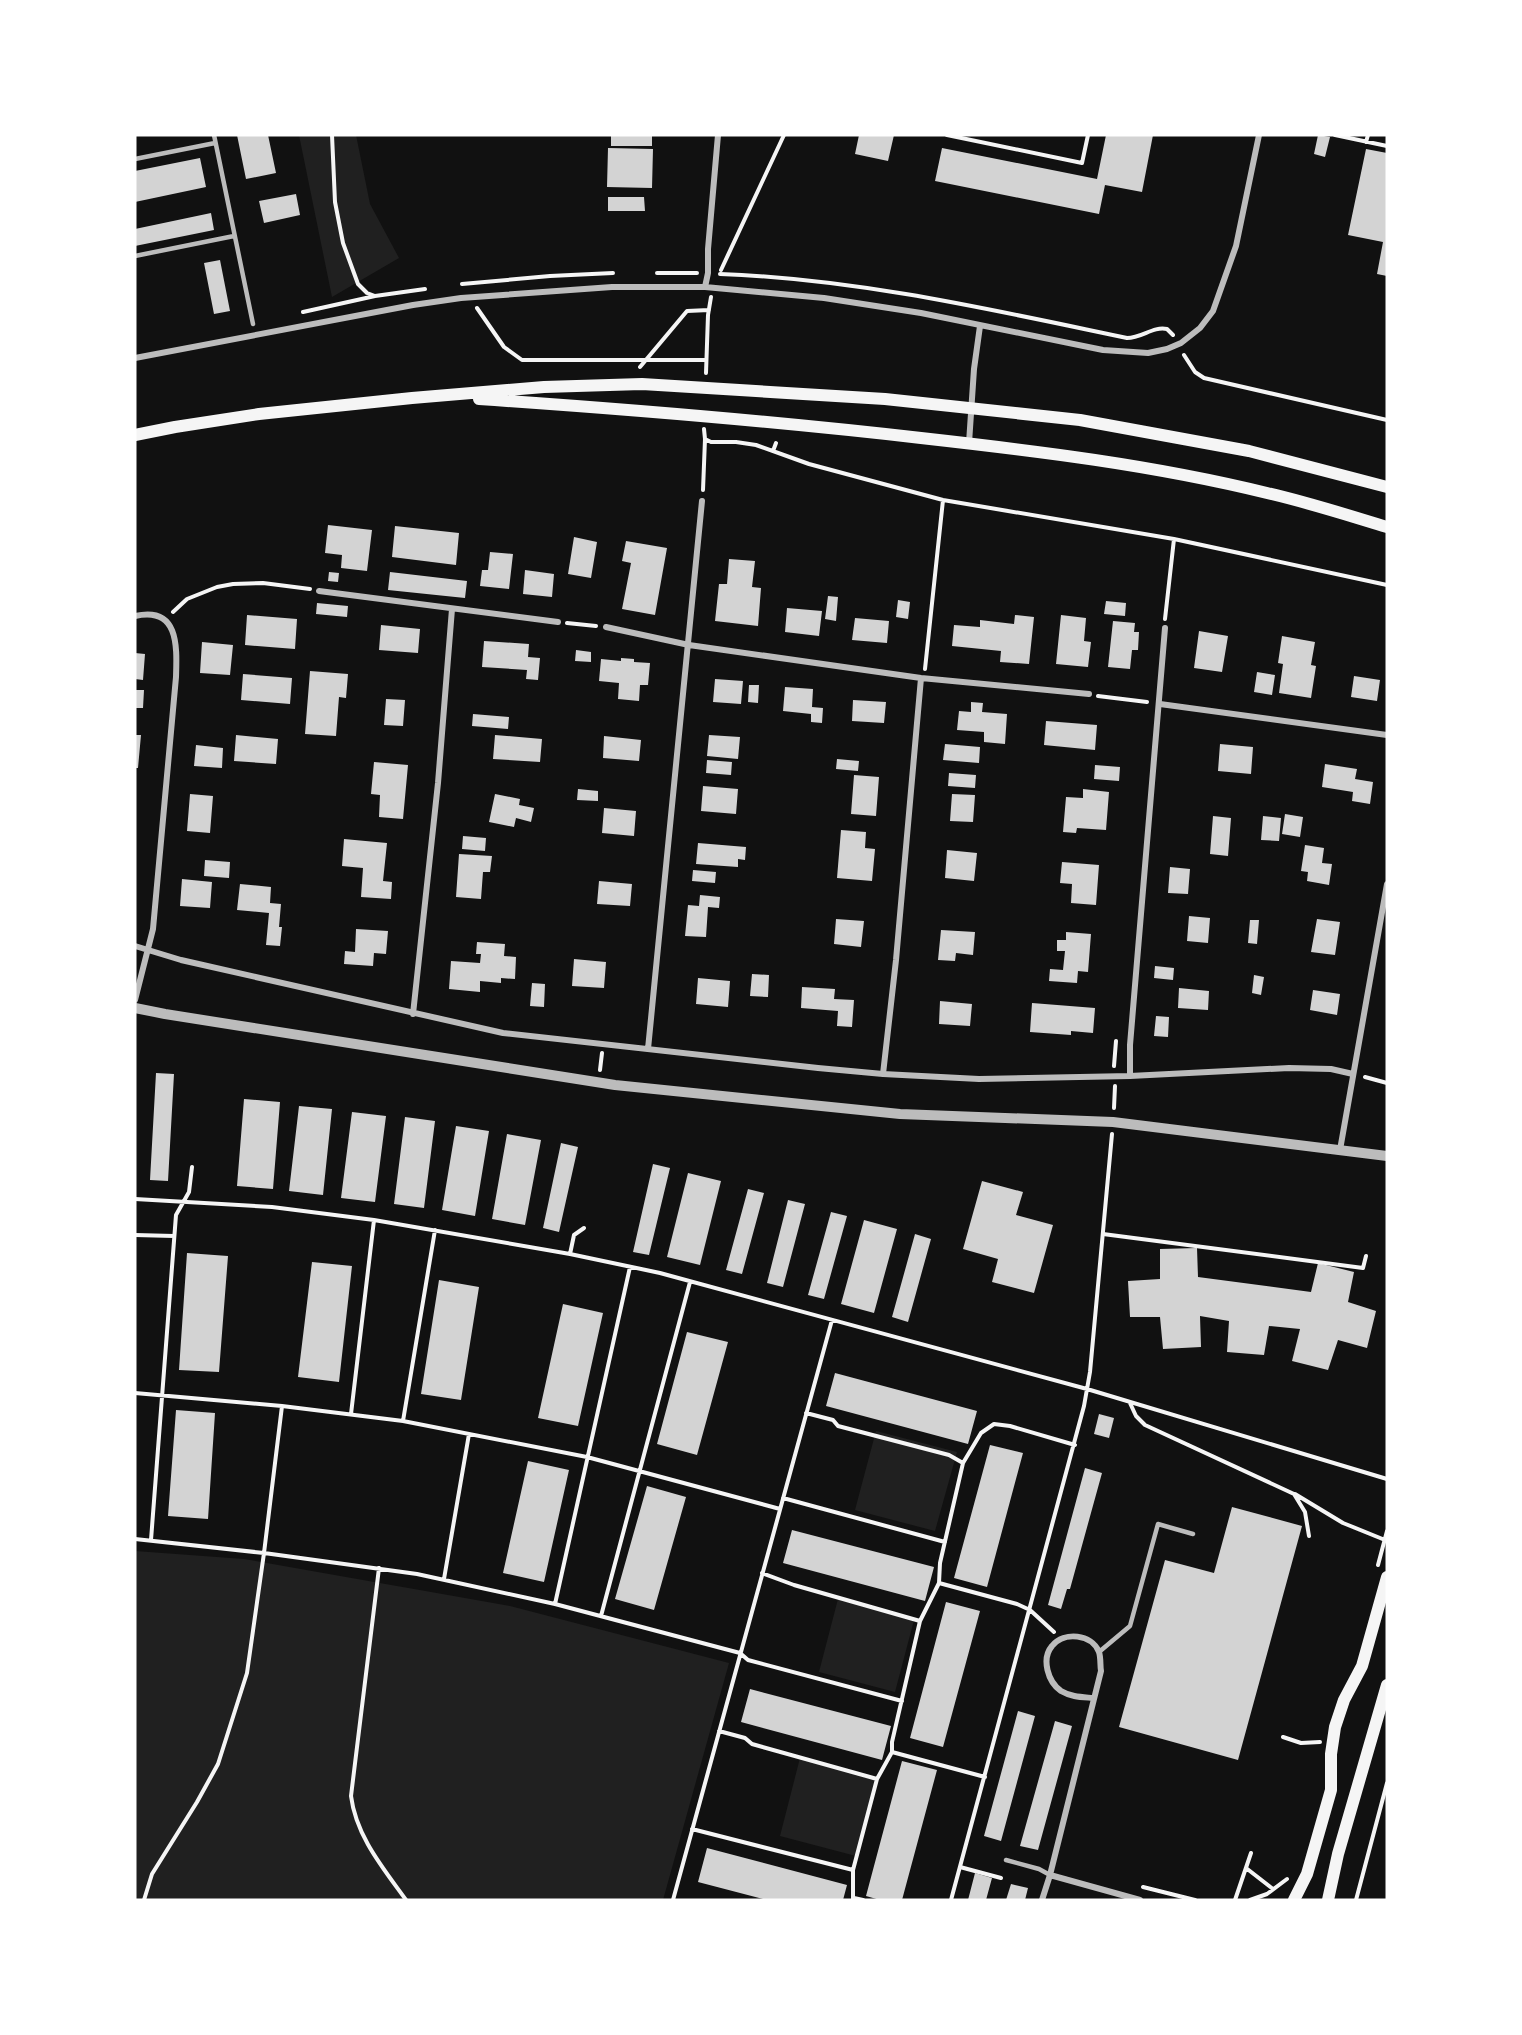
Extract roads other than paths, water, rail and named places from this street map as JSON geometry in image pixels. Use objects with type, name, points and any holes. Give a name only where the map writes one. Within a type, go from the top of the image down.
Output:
[{"type":"main road","points":[[135,435],[259,414],[554,386],[642,384],[874,398],[1080,420],[1249,451],[1387,487]]},
{"type":"main road","points":[[442,396],[665,411],[818,425],[1020,448],[1205,479],[1267,493],[1387,527]]},
{"type":"main road","points":[[1294,1900],[1307,1874],[1331,1790],[1331,1754],[1335,1727],[1344,1700],[1362,1666],[1387,1577]]},
{"type":"main road","points":[[1328,1900],[1338,1854],[1387,1685]]},
{"type":"street","points":[[705,287],[718,135]]},
{"type":"street","points":[[135,358],[413,305],[469,297],[612,287],[705,287],[824,298],[921,313],[1129,353],[1148,353],[1181,343],[1200,328],[1213,311],[1236,246],[1259,135]]},
{"type":"street","points":[[969,443],[974,369],[980,326]]},
{"type":"street","points":[[648,1049],[702,501]]},
{"type":"street","points":[[319,591],[558,622]]},
{"type":"street","points":[[413,1014],[438,783],[452,609]]},
{"type":"street","points":[[135,616],[147,614],[165,619],[173,632],[177,647],[153,929],[135,999]]},
{"type":"street","points":[[606,627],[689,645],[921,678],[1089,694]]},
{"type":"street","points":[[1130,1076],[1130,1045],[1165,628]]},
{"type":"street","points":[[883,1074],[896,960],[921,678]]},
{"type":"street","points":[[1160,704],[1387,735]]},
{"type":"street","points":[[1340,1150],[1387,884]]},
{"type":"street","points":[[135,946],[181,960],[503,1033],[883,1074],[979,1079],[1114,1077],[1288,1068],[1331,1070],[1353,1074]]},
{"type":"street","points":[[135,1008],[598,1082],[900,1114],[1113,1122],[1387,1156]]},
{"type":"street","points":[[1042,1900],[1101,1671],[1099,1652],[1088,1640],[1074,1636],[1061,1638],[1050,1647],[1046,1662],[1050,1677],[1060,1691],[1074,1697],[1093,1698]]},
{"type":"street","points":[[1050,1875],[1140,1900]]},
{"type":"lane","points":[[214,135],[253,324]]},
{"type":"lane","points":[[135,159],[215,143]]},
{"type":"lane","points":[[135,256],[234,236]]},
{"type":"lane","points":[[1099,1652],[1130,1626],[1158,1524],[1193,1534]]},
{"type":"lane","points":[[1006,1860],[1039,1869],[1050,1875]]}]
